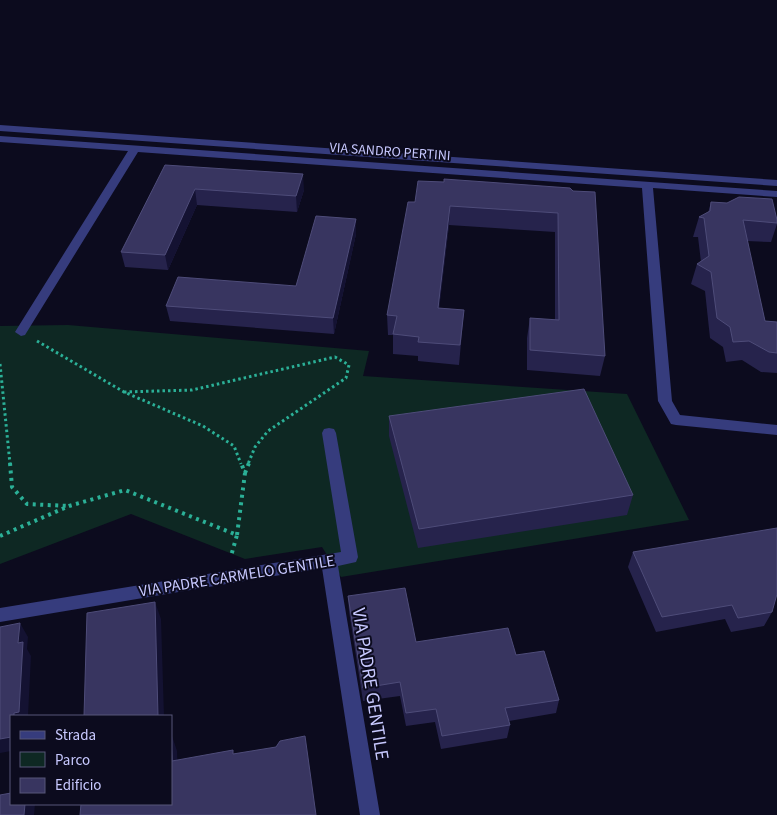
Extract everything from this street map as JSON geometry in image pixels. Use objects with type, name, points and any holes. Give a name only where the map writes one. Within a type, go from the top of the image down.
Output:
[{"type":"street","name":"VIA SANDRO PERTINI","points":[[0,128],[777,182]]},
{"type":"street","name":"VIA SANDRO PERTINI","points":[[0,139],[777,194]]},
{"type":"street","points":[[22,332],[135,148]]},
{"type":"street","points":[[647,185],[665,401],[676,420],[777,430]]},
{"type":"street","name":"VIA PADRE CARMELO GENTILE","points":[[0,615],[350,557],[329,433]]},
{"type":"street","name":"VIA PADRE GENTILE","points":[[329,560],[370,815]]},
{"type":"path","points":[[22,332],[124,392],[203,426],[234,446],[244,473]]},
{"type":"path","points":[[124,392],[192,390],[335,357],[349,365],[346,378],[268,431],[255,447],[244,473],[237,535],[225,578]]},
{"type":"path","points":[[0,364],[12,488],[27,504],[69,506]]},
{"type":"path","points":[[0,536],[69,506],[125,490],[237,535]]},
{"type":"green space","points":[[68,325],[369,351],[363,376],[627,394],[689,520],[341,577],[322,547],[245,559],[131,514],[0,564],[0,326]]},
{"type":"building","points":[[165,165],[303,174],[296,196],[195,189],[165,255],[121,252]]},
{"type":"building","points":[[444,179],[570,188],[573,191],[595,192],[605,356],[530,350],[530,318],[559,320],[558,213],[450,206],[438,308],[464,310],[460,345],[418,342],[419,337],[393,334],[397,316],[387,315],[408,202],[415,202],[418,181],[444,182]]},
{"type":"building","points":[[739,197],[772,199],[777,223],[743,220],[765,321],[777,322],[777,353],[769,352],[749,341],[733,342],[730,327],[717,318],[711,272],[697,264],[709,256],[704,218],[699,217],[710,211],[711,202],[727,203]]},
{"type":"building","points":[[316,216],[356,219],[333,318],[166,306],[178,277],[296,286]]},
{"type":"building","points":[[584,389],[633,495],[419,529],[389,416]]},
{"type":"building","points":[[777,528],[777,594],[772,612],[738,618],[732,605],[662,617],[633,552]]},
{"type":"building","points":[[405,588],[416,642],[508,628],[516,655],[544,651],[559,700],[505,708],[510,725],[442,736],[436,709],[406,713],[400,682],[363,688],[348,596]]},
{"type":"building","points":[[155,602],[158,715],[84,715],[87,613]]},
{"type":"building","points":[[20,623],[18,643],[23,642],[19,712],[10,715],[10,737],[0,739],[0,627]]},
{"type":"building","points":[[305,736],[316,815],[80,815],[81,805],[172,805],[172,761],[233,750],[233,754],[276,747],[280,741]]},
{"type":"building","points":[[10,793],[10,805],[25,805],[24,815],[0,815],[0,795]]}]
